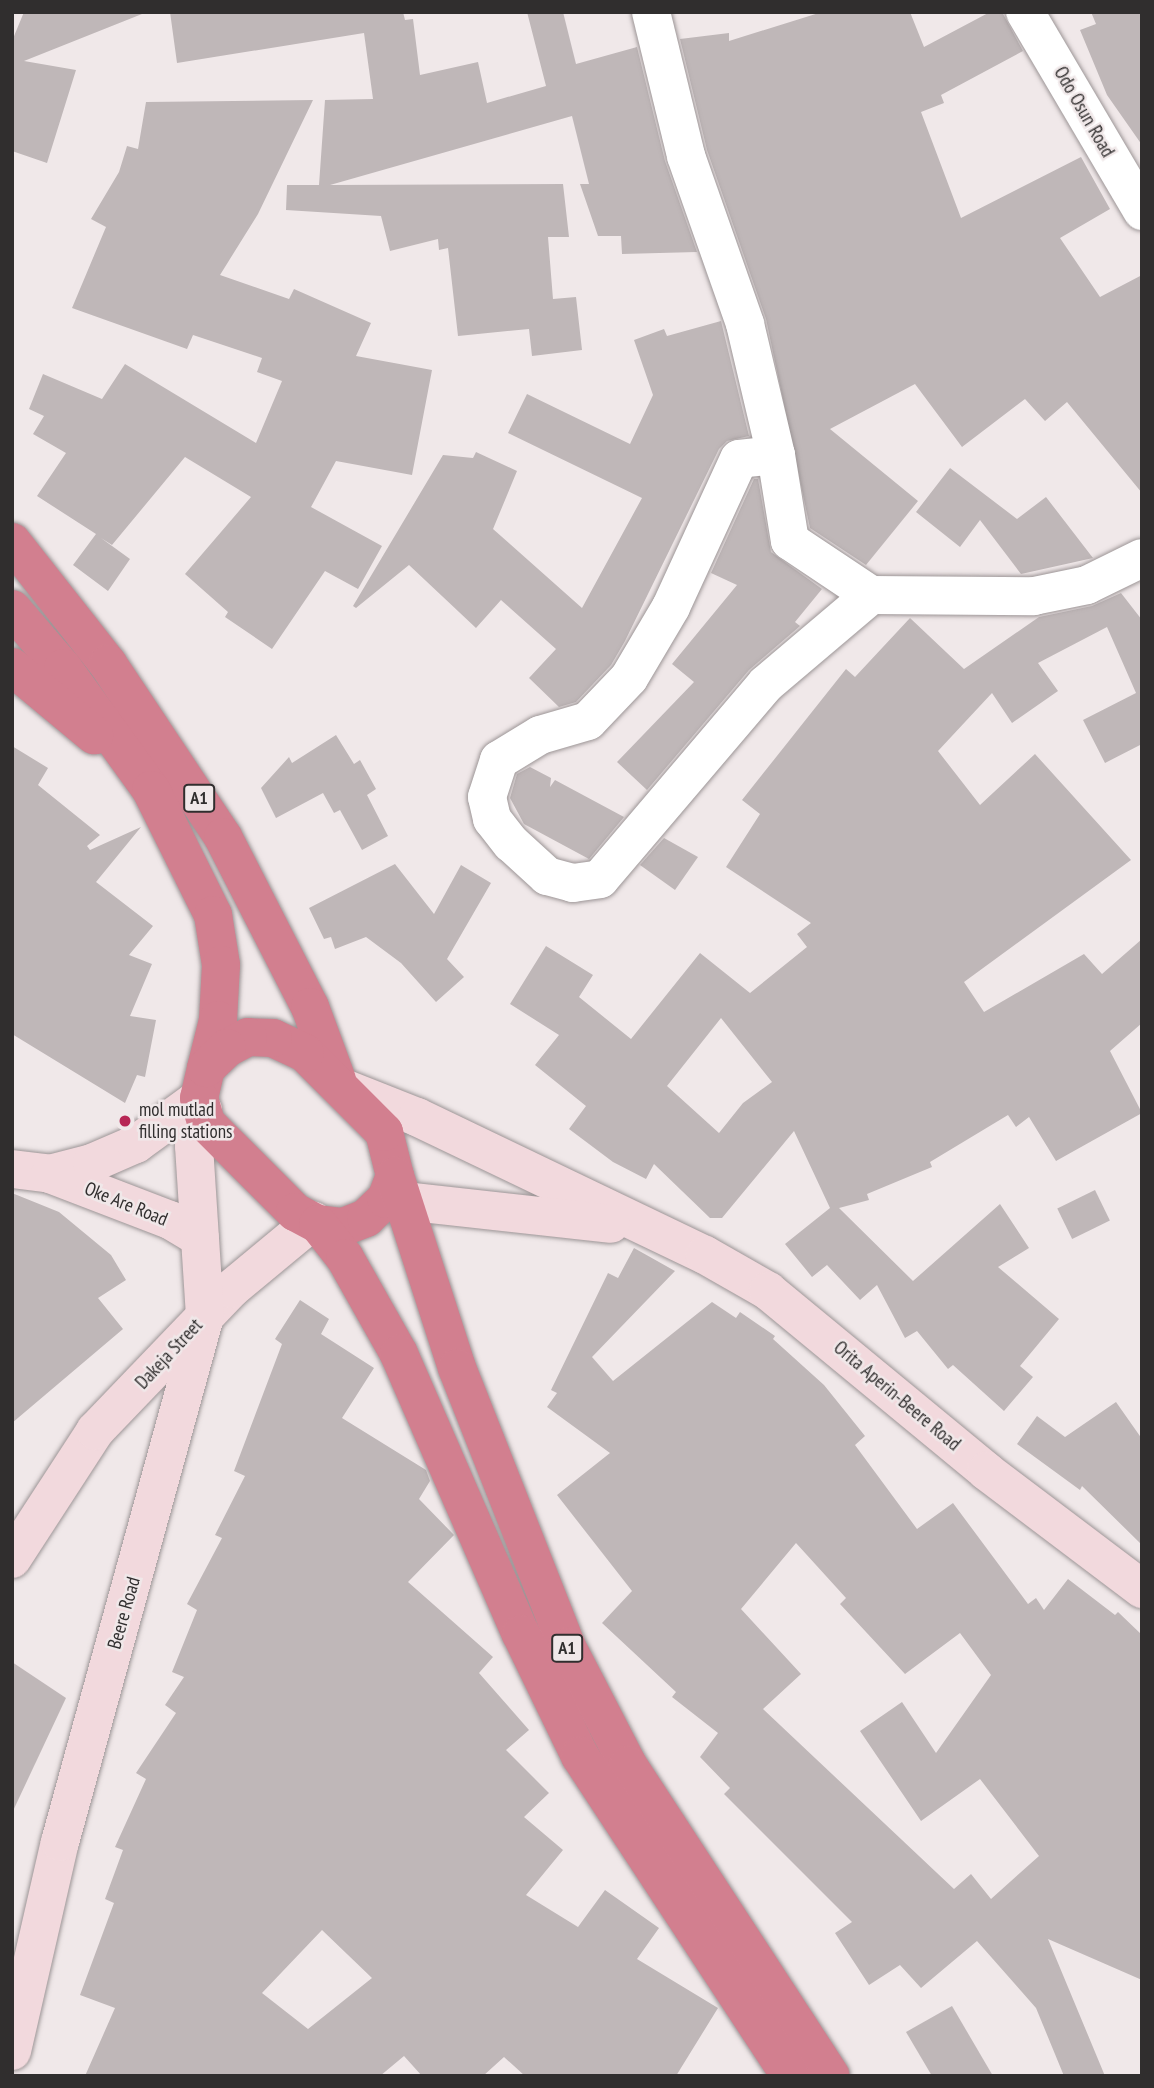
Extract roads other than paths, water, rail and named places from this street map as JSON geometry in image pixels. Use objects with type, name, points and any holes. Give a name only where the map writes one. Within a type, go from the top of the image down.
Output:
[{"type":"highway","name":"A1","points":[[12,542],[108,664],[213,915],[220,979],[218,1020],[203,1092]]},
{"type":"highway","name":"A1","points":[[12,609],[259,899],[310,1007],[342,1085]]},
{"type":"highway","name":"A1","points":[[12,667],[157,778]]},
{"type":"highway","points":[[248,1037],[273,1038],[305,1054],[342,1085],[384,1132],[395,1192],[366,1218],[343,1227],[316,1223],[295,1212],[227,1148],[206,1123],[203,1092],[227,1048],[248,1037]]},
{"type":"highway","name":"A1","points":[[395,1192],[457,1368],[567,1647],[790,2076]]},
{"type":"highway","name":"A1","points":[[316,1223],[345,1258],[399,1354],[521,1634],[580,1756],[724,1946],[831,2076]]},
{"type":"main road","name":"Orita Aperin-Beere Road","points":[[342,1085],[417,1118],[637,1227],[682,1244],[768,1291],[986,1471],[1142,1589]]},
{"type":"main road","name":"Oke Are Road","points":[[50,1174],[92,1163],[136,1144],[203,1092]]},
{"type":"main road","name":"Dakeja Street","points":[[12,1559],[95,1432],[205,1316],[194,1146],[203,1092]]},
{"type":"main road","name":"Oke Are Road","points":[[12,1169],[50,1174],[170,1220],[200,1238]]},
{"type":"main road","name":"Orita Aperin-Beere Road","points":[[395,1192],[637,1227]]},
{"type":"main road","points":[[205,1316],[285,1240],[316,1223]]},
{"type":"main road","name":"Beere Road","points":[[12,2051],[60,1842],[205,1316]]},
{"type":"street","points":[[651,12],[686,156],[745,324],[776,455],[790,541],[871,594],[1034,596],[1087,585],[1142,558]]},
{"type":"street","name":"Odo Osun Road","points":[[1025,12],[1142,211]]},
{"type":"street","points":[[776,455],[739,459],[671,607],[629,678],[588,721],[540,735],[499,760],[487,797],[492,819],[547,876],[573,883],[600,879],[766,684],[871,594]]},
{"type":"place","name":"mol mutlad filling stations","points":[[125,1121]]}]
